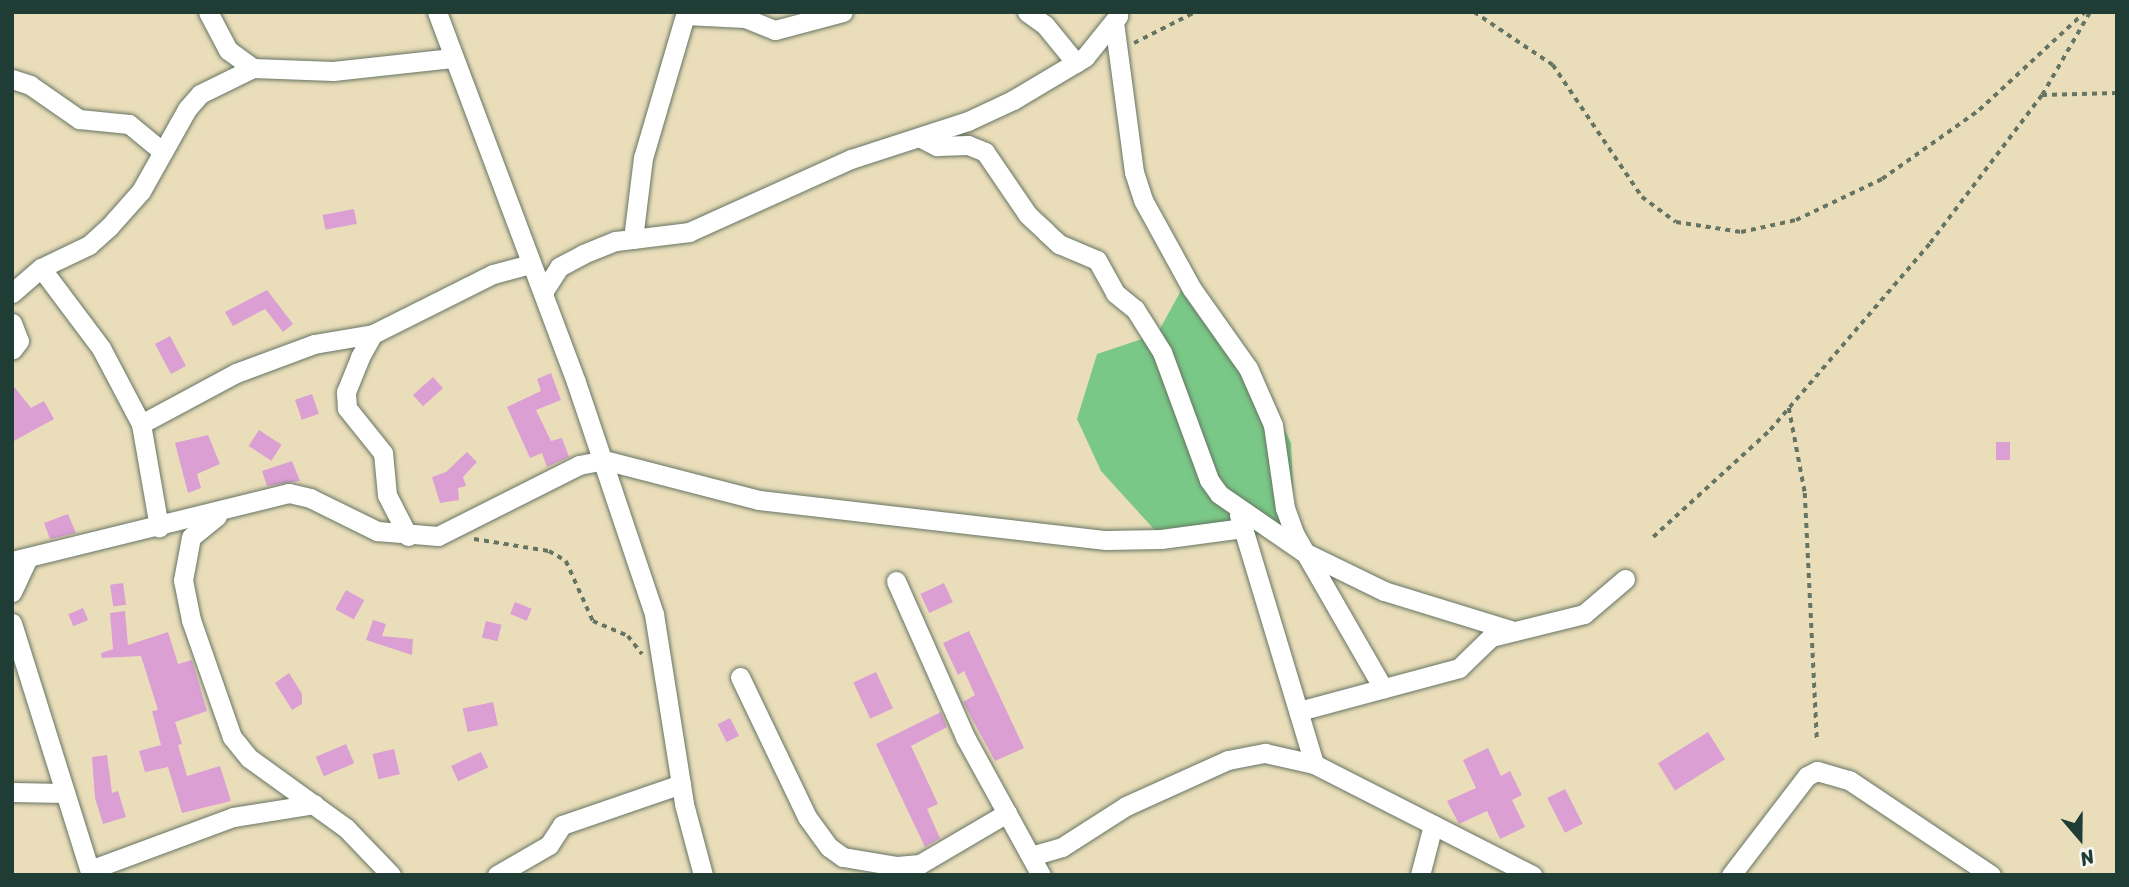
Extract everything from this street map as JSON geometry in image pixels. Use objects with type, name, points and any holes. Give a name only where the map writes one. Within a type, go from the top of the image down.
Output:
[{"type":"street","points":[[208,12],[228,50],[253,68]]},
{"type":"street","points":[[633,239],[643,158],[685,14],[745,18],[775,30],[843,12]]},
{"type":"street","points":[[1027,12],[1045,25],[1076,63]]},
{"type":"street","points":[[441,13],[452,58],[543,292],[604,460],[654,614],[681,784],[703,875]]},
{"type":"street","points":[[543,292],[549,278],[569,261],[633,239],[689,232],[851,159],[921,138],[1013,100],[1076,63],[1117,17]]},
{"type":"street","points":[[1117,17],[1118,48],[1134,172],[1143,200],[1192,289],[1248,368],[1273,425],[1285,508],[1302,551],[1383,688]]},
{"type":"street","points":[[12,293],[41,268],[89,246],[109,227],[141,191],[173,129],[200,94],[253,68],[333,71],[452,58]]},
{"type":"street","points":[[12,79],[30,85],[79,119],[128,124],[163,152]]},
{"type":"street","points":[[921,138],[937,146],[968,145],[985,152],[1037,224],[1059,244],[1097,260],[1115,293],[1154,337],[1209,480],[1236,508],[1302,551],[1384,590],[1514,631]]},
{"type":"street","points":[[141,424],[236,373],[314,344],[373,334],[493,274],[530,264]]},
{"type":"street","points":[[41,268],[101,348],[141,424],[159,527]]},
{"type":"street","points":[[12,323],[19,341],[12,350]]},
{"type":"street","points":[[373,334],[349,382],[347,408],[383,453],[387,495],[408,536]]},
{"type":"street","points":[[12,592],[20,561],[271,496],[299,494],[361,525],[408,536],[447,534],[579,465],[604,460],[759,500],[1106,540],[1161,539],[1243,527]]},
{"type":"street","points":[[233,507],[191,537],[183,580],[188,612],[232,737],[248,758],[346,828],[391,875]]},
{"type":"street","points":[[1236,508],[1314,764]]},
{"type":"street","points":[[1299,711],[1460,668],[1486,639],[1584,614],[1625,579]]},
{"type":"street","points":[[896,581],[965,737],[1041,875]]},
{"type":"street","points":[[12,622],[90,872],[246,813],[314,804]]},
{"type":"street","points":[[740,677],[807,817],[829,847],[843,857],[897,866],[920,864],[1007,813]]},
{"type":"street","points":[[1031,856],[1062,847],[1126,806],[1238,757],[1275,754],[1314,764],[1532,875]]},
{"type":"street","points":[[1731,875],[1807,776],[1817,771],[1849,780],[1991,875]]},
{"type":"street","points":[[497,875],[549,845],[562,825],[681,784]]},
{"type":"street","points":[[12,792],[65,793]]},
{"type":"street","points":[[1420,875],[1433,825]]},
{"type":"path","points":[[1118,48],[1166,30],[1195,12]]},
{"type":"path","points":[[1474,12],[1553,65],[1642,197],[1676,222],[1741,232],[1796,220],[1882,178],[1979,110],[2088,12]]},
{"type":"path","points":[[1653,537],[1729,473],[1930,243],[2042,95],[2088,12]]},
{"type":"path","points":[[2042,95],[2117,93]]},
{"type":"path","points":[[1788,408],[1805,493],[1817,740]]},
{"type":"path","points":[[471,539],[549,551],[566,561],[593,621],[628,636],[649,665]]},
{"type":"green space","points":[[1183,287],[1247,352],[1291,443],[1294,507],[1283,521],[1250,539],[1221,532],[1162,538],[1101,471],[1077,419],[1097,354],[1157,334]]},
{"type":"building","points":[[354,209],[357,224],[325,230],[323,215]]},
{"type":"building","points":[[267,290],[293,324],[283,332],[265,309],[233,326],[225,312]]},
{"type":"building","points":[[170,336],[186,366],[171,374],[155,344]]},
{"type":"building","points":[[551,373],[561,400],[536,410],[551,441],[562,438],[569,457],[547,467],[542,453],[530,458],[507,407],[541,391],[537,379]]},
{"type":"building","points":[[433,377],[443,388],[423,406],[413,395]]},
{"type":"building","points":[[12,384],[31,408],[44,401],[54,419],[12,442]]},
{"type":"building","points":[[312,394],[319,414],[302,420],[295,400]]},
{"type":"building","points":[[259,430],[282,445],[271,461],[249,446]]},
{"type":"building","points":[[208,435],[220,464],[197,474],[201,488],[188,493],[175,443]]},
{"type":"building","points":[[1996,442],[2010,442],[2010,460],[1996,460]]},
{"type":"building","points":[[467,452],[477,462],[463,477],[466,486],[458,488],[459,500],[440,503],[432,477],[446,472]]},
{"type":"building","points":[[292,461],[300,481],[267,486],[262,471]]},
{"type":"building","points":[[68,514],[76,533],[50,539],[44,523]]},
{"type":"building","points":[[123,583],[126,605],[113,607],[110,585]]},
{"type":"building","points":[[944,583],[953,602],[929,613],[920,594]]},
{"type":"building","points":[[346,590],[364,600],[354,619],[335,609]]},
{"type":"building","points":[[515,602],[532,609],[527,621],[510,614]]},
{"type":"building","points":[[83,608],[88,620],[73,626],[68,614]]},
{"type":"building","points":[[125,611],[128,645],[168,632],[178,664],[192,660],[207,711],[175,722],[182,744],[178,745],[187,776],[220,766],[231,801],[182,813],[168,767],[145,772],[139,751],[161,745],[152,711],[158,710],[141,656],[102,658],[101,653],[113,649],[110,613]]},
{"type":"building","points":[[373,620],[386,624],[382,636],[413,639],[412,655],[366,640]]},
{"type":"building","points":[[486,621],[502,625],[497,641],[482,637]]},
{"type":"building","points":[[969,631],[1024,748],[995,761],[963,702],[975,695],[964,671],[958,675],[943,643]]},
{"type":"building","points":[[876,672],[893,708],[870,719],[853,683]]},
{"type":"building","points":[[289,673],[302,694],[302,704],[292,710],[275,683]]},
{"type":"building","points":[[493,702],[498,725],[468,732],[463,708]]},
{"type":"building","points":[[941,712],[947,727],[911,746],[938,804],[927,809],[940,838],[925,847],[876,744]]},
{"type":"building","points":[[730,718],[739,736],[727,742],[718,724]]},
{"type":"building","points":[[1708,732],[1725,759],[1675,790],[1658,763]]},
{"type":"building","points":[[346,744],[354,763],[324,776],[316,757]]},
{"type":"building","points":[[1488,748],[1501,776],[1510,771],[1522,795],[1512,800],[1525,827],[1500,839],[1487,811],[1459,824],[1447,801],[1476,788],[1463,760]]},
{"type":"building","points":[[394,749],[400,774],[378,779],[373,754]]},
{"type":"building","points":[[481,752],[488,767],[458,781],[451,766]]},
{"type":"building","points":[[107,755],[112,793],[118,791],[126,817],[103,824],[95,798],[92,757]]},
{"type":"building","points":[[1565,789],[1583,824],[1565,833],[1547,798]]}]
